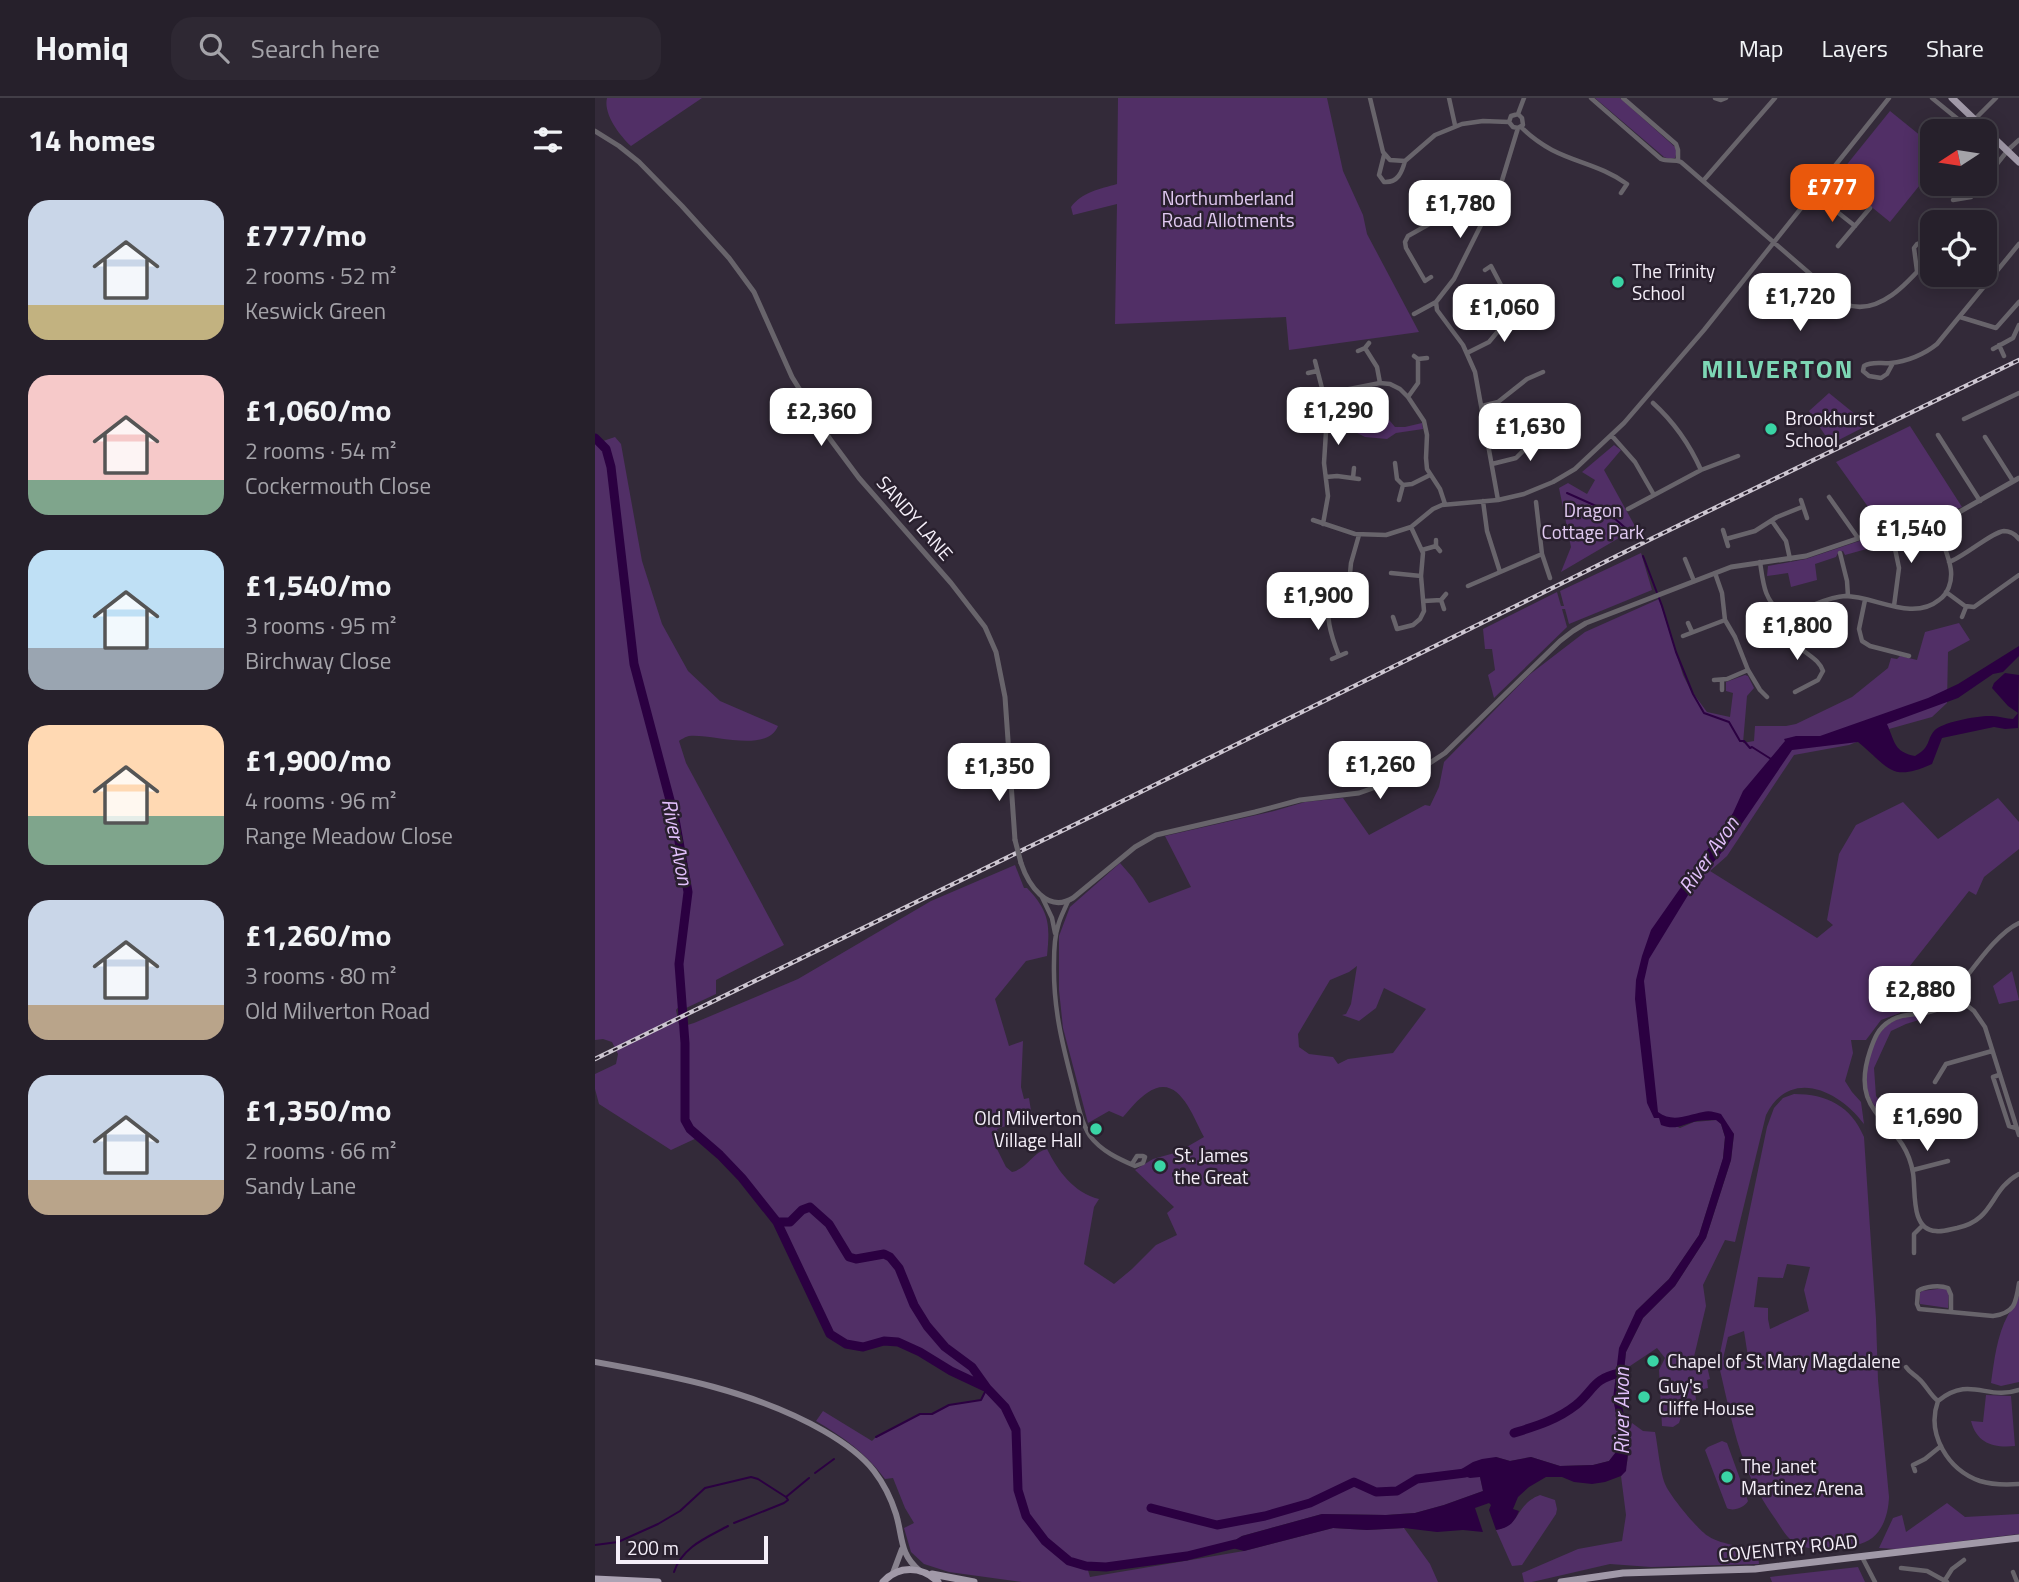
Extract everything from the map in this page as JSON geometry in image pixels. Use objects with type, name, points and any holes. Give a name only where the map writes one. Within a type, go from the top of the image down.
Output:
[{"type":"highway","points":[[595,1579],[658,1582]]},
{"type":"main road","points":[[1952,98],[1974,119]]},
{"type":"main road","points":[[1997,140],[2019,162]]},
{"type":"main road","points":[[595,1363],[685,1380],[742,1395],[792,1414],[836,1438],[865,1460],[881,1481],[895,1510],[902,1546],[908,1559],[938,1582]]},
{"type":"main road","name":"COVENTRY ROAD","points":[[1561,1582],[1623,1573],[1739,1571],[2019,1538]]},
{"type":"main road","points":[[883,1582],[893,1573],[902,1546]]},
{"type":"main road","points":[[893,1573],[908,1570],[974,1582]]},
{"type":"street","points":[[1370,98],[1384,155],[1379,175],[1384,182],[1391,182],[1399,177],[1405,161],[1429,139],[1455,125],[1509,122]]},
{"type":"street","points":[[1449,98],[1455,125]]},
{"type":"street","points":[[1518,114],[1524,98]]},
{"type":"street","points":[[1591,98],[1661,159],[1678,160],[1845,304],[1863,307],[1884,299],[1912,279],[1920,269]]},
{"type":"street","points":[[1623,98],[1676,144],[1678,160]]},
{"type":"street","points":[[1715,98],[1726,98]]},
{"type":"street","points":[[1703,181],[1775,98]]},
{"type":"street","points":[[1313,520],[1359,535],[1386,535],[1411,527],[1433,509],[1445,504],[1498,500],[1532,492],[1558,480],[1575,468],[1612,436],[1704,330],[1889,98]]},
{"type":"street","points":[[1932,98],[1956,119]]},
{"type":"street","points":[[1976,119],[1996,98]]},
{"type":"street","points":[[1509,122],[1511,116],[1518,114]]},
{"type":"street","points":[[1414,314],[1436,302],[1454,279],[1486,218],[1523,120],[1518,114]]},
{"type":"street","points":[[1509,122],[1551,150],[1589,163],[1619,178],[1627,184],[1621,193]]},
{"type":"street","name":"SANDY LANE","points":[[595,131],[630,154],[653,176],[736,267],[757,299],[796,386],[830,439],[970,606],[987,631],[997,657],[1005,697],[1015,840],[1029,882],[1042,897]]},
{"type":"street","points":[[1997,164],[2019,140]]},
{"type":"street","points":[[1384,155],[1392,160],[1405,161]]},
{"type":"street","points":[[1812,192],[1854,226]]},
{"type":"street","points":[[1957,196],[1956,200],[1972,196]]},
{"type":"street","points":[[1838,246],[1870,208]]},
{"type":"street","points":[[1431,277],[1425,281],[1406,248],[1408,236],[1456,209],[1466,209],[1486,218]]},
{"type":"street","points":[[1837,236],[1843,240]]},
{"type":"street","points":[[1917,272],[1914,248],[1920,243]]},
{"type":"street","points":[[1893,363],[1888,374],[1876,379],[1866,375],[1863,369],[1867,363],[1893,363],[1932,349],[2019,244]]},
{"type":"street","points":[[1467,354],[1489,342],[1514,315],[1515,309],[1491,266],[1485,270]]},
{"type":"street","points":[[1799,308],[1820,283]]},
{"type":"street","points":[[1436,302],[1437,310],[1457,336],[1475,372],[1498,500]]},
{"type":"street","points":[[1960,317],[1996,328],[2019,302]]},
{"type":"street","points":[[2004,356],[1996,347],[2013,338],[2019,325]]},
{"type":"street","points":[[1358,351],[1369,343]]},
{"type":"street","points":[[1365,348],[1377,367],[1380,383]]},
{"type":"street","points":[[1408,397],[1418,383],[1416,358],[1427,358]]},
{"type":"street","points":[[1315,361],[1324,394],[1327,424],[1324,459],[1328,496],[1323,524]]},
{"type":"street","points":[[1308,373],[1317,371]]},
{"type":"street","points":[[1482,406],[1498,402],[1527,379],[1543,372]]},
{"type":"street","points":[[1324,394],[1380,383],[1396,386],[1408,397],[1425,425],[1426,462],[1445,504]]},
{"type":"street","points":[[1965,419],[1973,419],[2019,393]]},
{"type":"street","points":[[1653,403],[1680,431],[1701,470]]},
{"type":"street","points":[[1492,464],[1516,458],[1553,427]]},
{"type":"street","points":[[1938,435],[1980,501]]},
{"type":"street","points":[[1612,436],[1635,462],[1654,495]]},
{"type":"street","points":[[1042,897],[1059,903],[1068,901],[1135,847],[1156,835],[1300,800],[1359,793],[1413,774],[1445,753],[1573,631],[1586,623],[1734,566],[1817,553],[1858,538],[1954,515],[2016,479],[1985,437]]},
{"type":"street","points":[[1627,509],[1701,470],[1738,456]]},
{"type":"street","points":[[1395,463],[1397,479],[1403,485]]},
{"type":"street","points":[[1326,477],[1337,475],[1356,478],[1354,468]]},
{"type":"street","points":[[1403,485],[1412,484],[1430,475]]},
{"type":"street","points":[[1399,500],[1403,485]]},
{"type":"street","points":[[1801,500],[1807,518]]},
{"type":"street","points":[[1483,501],[1487,531],[1500,572]]},
{"type":"street","points":[[1829,501],[1858,538]]},
{"type":"street","points":[[1536,502],[1542,554],[1550,578]]},
{"type":"street","points":[[1726,539],[1749,533],[1803,507]]},
{"type":"street","points":[[1760,562],[1769,600],[1779,611],[1786,612],[1841,596],[1912,609],[1926,608],[1947,592],[1951,576],[1935,520]]},
{"type":"street","points":[[1772,521],[1786,541],[1790,559]]},
{"type":"street","points":[[1393,617],[1396,632],[1413,625],[1423,614],[1422,550],[1411,527]]},
{"type":"street","points":[[1723,530],[1728,546]]},
{"type":"street","points":[[1949,562],[2000,532],[2012,533],[2019,539]]},
{"type":"street","points":[[1339,656],[1331,634],[1330,601],[1335,593],[1346,589],[1349,584],[1351,563],[1359,535]]},
{"type":"street","points":[[1893,544],[1899,568],[1894,606]]},
{"type":"street","points":[[1422,550],[1437,546]]},
{"type":"street","points":[[1889,552],[1895,550]]},
{"type":"street","points":[[1468,586],[1542,554]]},
{"type":"street","points":[[1838,558],[1847,581],[1848,596]]},
{"type":"street","points":[[1678,568],[1686,562],[1694,581]]},
{"type":"street","points":[[1391,573],[1421,576]]},
{"type":"street","points":[[1715,573],[1722,593],[1725,620],[1748,670],[1767,697]]},
{"type":"street","points":[[1399,574],[1399,582]]},
{"type":"street","points":[[1947,592],[1966,607],[1971,607],[1978,605],[2019,575]]},
{"type":"street","points":[[1330,586],[1335,593]]},
{"type":"street","points":[[1424,601],[1441,600],[1446,594]]},
{"type":"street","points":[[1441,600],[1444,609]]},
{"type":"street","points":[[1865,600],[1859,629],[1861,639],[1866,644],[1909,656]]},
{"type":"street","points":[[1962,617],[1966,607]]},
{"type":"street","points":[[1786,612],[1792,639],[1800,649],[1817,660],[1823,671],[1818,680],[1797,691],[1797,683]]},
{"type":"street","points":[[1683,636],[1725,620]]},
{"type":"street","points":[[1688,623],[1692,632]]},
{"type":"street","points":[[1894,659],[1896,652]]},
{"type":"street","points":[[1332,659],[1346,653]]},
{"type":"street","points":[[1714,680],[1722,680],[1748,670]]},
{"type":"street","points":[[1722,680],[1722,690]]},
{"type":"street","points":[[1753,695],[1760,690]]},
{"type":"street","points":[[1042,897],[1052,918],[1055,938],[1057,1024],[1081,1116],[1097,1143],[1117,1158],[1132,1164]]},
{"type":"street","points":[[1055,938],[1068,901]]},
{"type":"street","points":[[2019,923],[1983,956],[1945,1005],[1934,1011],[1900,1016],[1887,1023],[1873,1040],[1865,1066],[1864,1087],[1868,1102],[1908,1154],[1913,1170],[1917,1213],[1929,1230],[1937,1231],[1974,1223],[1987,1211],[2005,1184],[2019,1174]]},
{"type":"street","points":[[1954,995],[1967,1004],[1985,1027],[1999,1074],[1993,1077],[2005,1119],[2009,1126],[2016,1128],[2019,1135]]},
{"type":"street","points":[[1935,1082],[1946,1064],[1992,1051]]},
{"type":"street","points":[[1913,1170],[1948,1161]]},
{"type":"street","points":[[1914,1253],[1914,1234],[1923,1225]]},
{"type":"street","points":[[1951,1312],[1951,1295],[1948,1288],[1939,1286],[1918,1291],[1919,1309],[1993,1316],[2004,1314],[2012,1308],[2019,1283]]},
{"type":"street","points":[[1906,1367],[1938,1401]]},
{"type":"street","points":[[2019,1390],[2006,1393],[1961,1389],[1951,1391],[1938,1401],[1934,1421],[1941,1447],[1958,1468],[1973,1478],[1995,1484],[2019,1484]]},
{"type":"street","points":[[1915,1471],[1913,1465],[1941,1447]]},
{"type":"street","points":[[1862,1557],[1875,1582]]},
{"type":"street","points":[[1901,1568],[1928,1568],[1946,1581],[1956,1566],[1964,1560]]},
{"type":"street","points":[[1951,1561],[1956,1566]]},
{"type":"street","points":[[2013,1572],[2018,1582]]},
{"type":"green space","points":[[607,98],[702,98],[631,146],[610,118]]},
{"type":"green space","name":"Northumberland Road Allotments","points":[[1118,98],[1327,98],[1343,171],[1363,215],[1367,234],[1419,332],[1289,350],[1286,317],[1115,324],[1117,204],[1073,215],[1071,207],[1086,194],[1117,184]]},
{"type":"green space","points":[[1595,98],[1620,98],[1675,147],[1675,158],[1664,157]]},
{"type":"green space","points":[[1890,111],[1920,135],[1920,185],[1890,222],[1836,178]]},
{"type":"green space","points":[[1829,393],[1866,426],[1831,444],[1809,411]]},
{"type":"green space","points":[[1380,413],[1395,427],[1422,423],[1423,429],[1396,433],[1387,439],[1365,437],[1355,432],[1332,433],[1331,422],[1368,421],[1373,415]]},
{"type":"green space","points":[[1910,426],[1962,507],[1946,513],[1881,525],[1836,462]]},
{"type":"green space","points":[[615,437],[621,444],[642,561],[662,624],[688,671],[720,701],[778,726],[772,734],[751,741],[689,736],[679,741],[686,763],[784,945],[716,980],[716,994],[686,1008],[681,1004],[676,1010],[679,1025],[694,1023],[798,979],[931,901],[1015,865],[1024,888],[1035,897],[1047,919],[1048,945],[1047,956],[1026,961],[995,999],[1009,1046],[1023,1041],[1021,1087],[1024,1099],[1029,1098],[1032,1117],[997,1129],[1002,1146],[997,1149],[1006,1167],[1012,1172],[1022,1168],[1038,1153],[1047,1149],[1056,1165],[1074,1186],[1099,1199],[1094,1207],[1084,1264],[1114,1284],[1156,1245],[1177,1235],[1167,1213],[1174,1207],[1135,1170],[1153,1159],[1178,1152],[1204,1137],[1183,1098],[1167,1088],[1158,1088],[1147,1093],[1123,1117],[1109,1111],[1088,1123],[1063,1028],[1059,990],[1059,936],[1070,907],[1120,863],[1149,903],[1191,887],[1165,836],[1305,802],[1343,798],[1369,835],[1425,805],[1430,806],[1439,787],[1444,762],[1529,675],[1585,632],[1659,599],[1683,675],[1707,712],[1730,717],[1733,693],[1726,691],[1726,682],[1748,676],[1754,688],[1747,696],[1743,743],[1754,741],[1755,726],[1796,724],[1852,697],[1888,668],[1891,658],[1897,659],[1900,656],[1917,660],[1925,632],[1959,623],[1970,640],[1948,652],[1947,703],[1932,717],[1889,729],[1849,745],[1794,755],[1727,856],[1710,871],[1817,938],[1833,925],[1827,920],[1839,854],[1856,825],[1903,802],[1938,839],[1998,798],[2019,822],[2019,849],[1984,877],[1976,895],[1969,891],[1902,976],[1900,1013],[1881,1020],[1866,1040],[1851,1040],[1853,1053],[1845,1081],[1861,1102],[1864,1124],[1842,1102],[1815,1089],[1788,1091],[1776,1100],[1766,1115],[1735,1242],[1725,1240],[1703,1285],[1706,1306],[1693,1361],[1706,1362],[1710,1379],[1707,1380],[1708,1388],[1695,1391],[1696,1400],[1686,1402],[1679,1423],[1673,1427],[1662,1426],[1659,1370],[1665,1358],[1657,1348],[1624,1370],[1626,1352],[1643,1318],[1675,1286],[1706,1238],[1731,1160],[1734,1134],[1717,1117],[1670,1123],[1680,1128],[1694,1122],[1717,1120],[1725,1137],[1723,1159],[1699,1235],[1669,1279],[1636,1311],[1613,1399],[1622,1439],[1609,1461],[1593,1465],[1560,1466],[1531,1457],[1510,1461],[1496,1457],[1480,1477],[1483,1491],[1415,1513],[1322,1514],[1242,1536],[1225,1546],[1187,1556],[1087,1567],[1090,1577],[1244,1551],[1333,1528],[1404,1528],[1430,1564],[1438,1582],[1022,1582],[949,1572],[924,1564],[911,1552],[904,1528],[914,1523],[893,1478],[885,1479],[853,1446],[816,1421],[823,1411],[872,1441],[920,1414],[932,1414],[949,1405],[981,1400],[987,1388],[898,1342],[884,1341],[863,1347],[846,1344],[830,1334],[777,1222],[720,1155],[699,1137],[671,1150],[599,1104],[595,1074],[616,1064],[618,1054],[612,1042],[595,1040],[595,439],[601,444],[600,442]],"holes":[[[1357,966],[1351,1004],[1346,1014],[1342,1015],[1359,1021],[1376,1008],[1384,988],[1426,1009],[1393,1053],[1348,1059],[1338,1064],[1333,1057],[1309,1054],[1299,1047],[1298,1034],[1330,980]]]},
{"type":"green space","name":"Dragon Cottage Park","points":[[1614,445],[1621,450],[1604,470],[1636,528],[1561,572],[1571,547],[1559,488],[1568,483],[1587,494],[1595,480],[1582,472]]},
{"type":"green space","points":[[1925,525],[1935,530],[1845,555],[1843,551],[1836,557],[1815,564],[1817,580],[1791,587],[1788,573],[1767,576],[1768,566],[1806,559],[1877,535]]},
{"type":"green space","points":[[1641,553],[1652,590],[1569,624],[1565,609],[1562,609],[1567,627],[1494,698],[1488,675],[1495,670],[1492,649],[1485,649],[1483,629],[1557,592],[1561,606],[1564,606],[1560,591]]},
{"type":"green space","points":[[2012,971],[2019,1000],[1999,1004],[1993,986]]},
{"type":"green space","points":[[1921,1015],[1922,1019],[1891,1031],[1874,1068],[1876,1096],[1901,1133],[1873,1104],[1866,1085],[1866,1076],[1873,1046],[1883,1029],[1897,1020]]},
{"type":"green space","points":[[1794,1094],[1827,1099],[1852,1117],[1864,1137],[1878,1380],[1889,1497],[1881,1528],[1871,1539],[1864,1543],[1834,1548],[1804,1547],[1794,1542],[1785,1534],[1767,1507],[1741,1452],[1719,1366],[1767,1127],[1774,1108],[1783,1098]],"holes":[[[1787,1264],[1810,1267],[1804,1290],[1809,1311],[1770,1329],[1768,1308],[1754,1307],[1758,1277],[1783,1278]],[[1744,1331],[1748,1357],[1727,1368],[1723,1359],[1728,1337]]]},
{"type":"green space","points":[[1945,1288],[1949,1291],[1948,1308],[1920,1304],[1922,1291]]},
{"type":"green space","points":[[2019,1295],[2019,1382],[2001,1386],[1991,1383],[1997,1348],[2004,1323]]},
{"type":"green space","points":[[1986,1395],[2011,1396],[2015,1446],[1993,1445],[1977,1435],[1971,1421],[1983,1422]]},
{"type":"green space","points":[[1632,1423],[1643,1431],[1655,1432],[1666,1486],[1692,1520],[1714,1539],[1752,1551],[1758,1555],[1759,1564],[1651,1567],[1610,1564],[1524,1582],[1522,1573],[1578,1549],[1622,1541],[1626,1515],[1621,1476],[1627,1461],[1627,1431]]},
{"type":"green space","name":"The Janet Martinez Arena","points":[[1722,1441],[1727,1443],[1748,1501],[1735,1509],[1727,1508],[1705,1450]]},
{"type":"green space","points":[[1540,1495],[1555,1500],[1556,1514],[1522,1565],[1512,1566],[1496,1530],[1510,1524],[1532,1499]]},
{"type":"green space","points":[[1947,1503],[1965,1517],[2019,1514],[2019,1534],[1896,1549],[1879,1548],[1893,1518],[1902,1515],[1906,1532]]},
{"type":"green space","points":[[1858,1567],[1865,1582],[1772,1582],[1770,1577]]},
{"type":"water","points":[[2019,646],[2019,656],[2003,672],[1993,674],[1958,698],[1887,724],[1899,749],[1915,756],[1926,747],[1934,731],[1944,725],[1986,716],[2013,719],[2018,713],[1992,688],[2005,673],[2019,675],[2018,728],[1994,727],[1942,738],[1932,764],[1907,772],[1898,772],[1884,765],[1858,742],[1792,750],[1726,847],[1693,887],[1649,959],[1644,981],[1658,1112],[1675,1118],[1705,1111],[1721,1114],[1734,1134],[1731,1160],[1706,1238],[1675,1286],[1643,1318],[1626,1352],[1621,1399],[1629,1444],[1626,1471],[1621,1476],[1592,1484],[1574,1482],[1562,1477],[1546,1477],[1518,1497],[1513,1509],[1519,1511],[1513,1522],[1496,1530],[1489,1503],[1475,1508],[1483,1532],[1333,1528],[1244,1551],[1225,1546],[1242,1536],[1322,1514],[1415,1513],[1444,1505],[1483,1491],[1480,1477],[1470,1478],[1455,1473],[1482,1459],[1496,1457],[1510,1461],[1531,1457],[1560,1466],[1593,1465],[1609,1461],[1622,1439],[1613,1399],[1619,1348],[1636,1311],[1669,1279],[1699,1235],[1723,1158],[1725,1137],[1721,1124],[1716,1120],[1697,1121],[1675,1127],[1661,1125],[1659,1118],[1654,1118],[1647,1103],[1635,999],[1636,980],[1651,930],[1733,813],[1743,791],[1784,739],[1820,736],[1928,698],[1958,684]]},
{"type":"waterway","name":"River Avon","points":[[595,438],[606,449],[611,467],[634,664],[675,819],[688,892],[679,964],[685,1043],[685,1120],[690,1129],[742,1178],[777,1222],[830,1334],[846,1344],[863,1347],[884,1341],[898,1342],[985,1387]]},
{"type":"waterway","points":[[1567,493],[1605,510],[1630,532]]},
{"type":"waterway","points":[[1643,556],[1676,652],[1704,713],[1729,722],[1740,741],[1771,759]]},
{"type":"waterway","name":"River Avon","points":[[777,1222],[790,1222],[802,1210],[810,1207],[829,1224],[849,1257],[856,1259],[884,1254],[890,1257],[899,1268],[914,1305],[927,1326],[945,1347],[972,1367],[1005,1407],[1016,1430],[1018,1490],[1026,1516],[1045,1541],[1069,1561],[1086,1566],[1106,1567],[1187,1556],[1235,1544]]},
{"type":"waterway","points":[[1514,1433],[1561,1415],[1576,1405],[1604,1378],[1620,1373]]},
{"type":"waterway","points":[[876,1437],[920,1414],[932,1414],[949,1405],[981,1400],[987,1388]]},
{"type":"waterway","points":[[815,1473],[834,1459]]},
{"type":"waterway","points":[[1151,1508],[1217,1525],[1265,1516],[1310,1503],[1354,1482],[1376,1492],[1397,1491],[1417,1479],[1465,1473]]},
{"type":"waterway","points":[[595,1545],[618,1542],[658,1524],[680,1511],[705,1488],[751,1477],[786,1497]]},
{"type":"waterway","points":[[734,1523],[784,1503],[788,1500],[786,1497],[809,1478]]},
{"type":"waterway","points":[[674,1572],[689,1550],[728,1526]]},
{"type":"railway","points":[[595,1059],[2019,360]]},
{"type":"place","name":"The Trinity School","points":[[1618,282]]},
{"type":"place","name":"Brookhurst School","points":[[1771,429]]},
{"type":"place","name":"Old Milverton Village Hall","points":[[1096,1129]]},
{"type":"place","name":"St. James the Great","points":[[1160,1166]]},
{"type":"place","name":"Chapel of St Mary Magdalene","points":[[1653,1361]]},
{"type":"place","name":"Guy's Cliffe House","points":[[1644,1397]]},
{"type":"place","name":"The Janet Martinez Arena","points":[[1727,1477]]},
{"type":"district","name":"MILVERTON","points":[[1778,369]]}]
